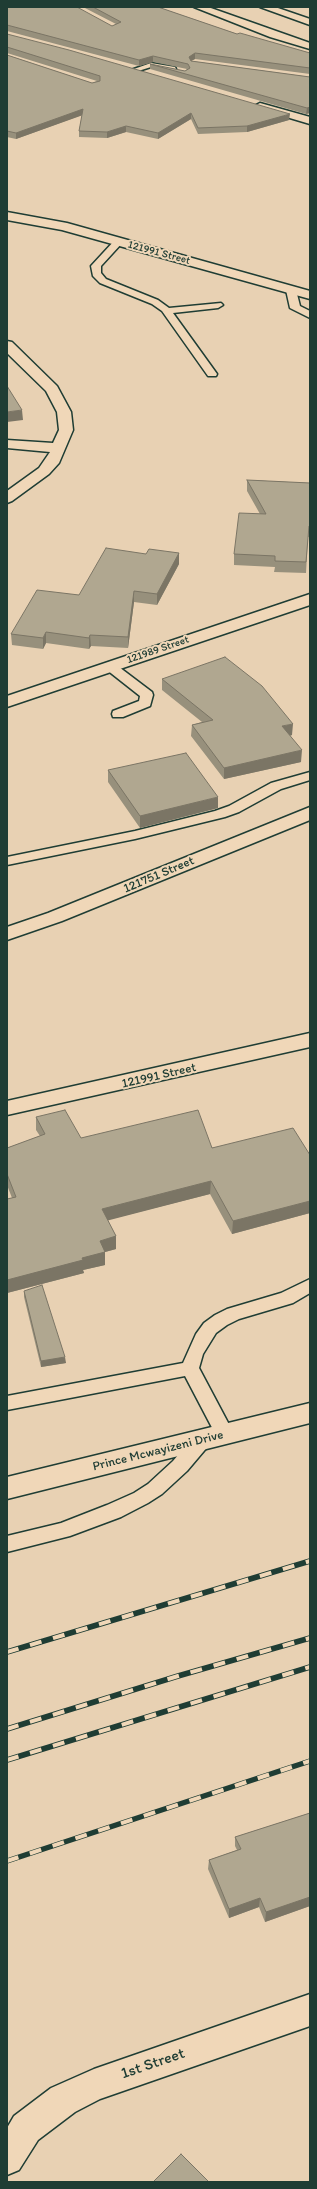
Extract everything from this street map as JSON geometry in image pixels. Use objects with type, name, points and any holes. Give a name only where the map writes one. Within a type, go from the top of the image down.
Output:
[{"type":"street","points":[[199,7],[274,35],[310,46]]},
{"type":"street","points":[[265,7],[310,22]]},
{"type":"street","points":[[131,68],[175,76]]},
{"type":"street","points":[[249,103],[310,121]]},
{"type":"street","name":"121991 Street","points":[[7,216],[63,226],[310,295]]},
{"type":"street","points":[[7,345],[52,389],[64,412],[66,430],[51,463],[44,471],[7,498]]},
{"type":"street","points":[[7,444],[58,448]]},
{"type":"street","name":"121989 Street","points":[[7,702],[310,599]]},
{"type":"street","name":"121751 Street","points":[[7,934],[55,918],[310,813]]},
{"type":"street","name":"121991 Street","points":[[7,1108],[161,1076],[310,1040]]},
{"type":"street","name":"Prince Mcwayizeni Drive","points":[[7,1488],[310,1414]]},
{"type":"street","name":"1st Street","points":[[10,2153],[26,2128],[41,2115],[64,2100],[94,2085],[310,2010]]},
{"type":"lane","points":[[118,242],[96,266],[96,274],[103,281],[155,302],[167,311],[212,374]]},
{"type":"lane","points":[[291,290],[296,309],[310,315]]},
{"type":"lane","points":[[167,311],[218,305]]},
{"type":"lane","points":[[111,666],[147,695],[146,702],[142,705],[118,714]]},
{"type":"lane","points":[[7,861],[135,835],[207,818],[234,808],[276,786],[310,776]]},
{"type":"lane","points":[[7,1544],[63,1530],[114,1511],[141,1498],[155,1489],[213,1437],[190,1368],[194,1354],[210,1328],[221,1320],[244,1311],[287,1298],[310,1285]]},
{"type":"lane","points":[[7,1403],[190,1368]]},
{"type":"building","points":[[7,7],[77,7],[112,26],[121,22],[93,7],[158,7],[237,34],[240,33],[310,53],[310,68],[195,53],[189,57],[191,61],[310,77],[310,107],[307,108],[150,64],[185,71],[190,68],[188,64],[153,56],[139,60],[7,25]]},
{"type":"building","points":[[7,34],[69,50],[290,114],[247,126],[198,128],[191,113],[158,133],[126,126],[107,132],[79,131],[83,109],[16,133],[7,131],[7,55],[92,83],[100,81],[100,76],[7,47]]},
{"type":"building","points":[[7,386],[22,410],[7,412]]},
{"type":"building","points":[[247,480],[310,483],[310,526],[306,562],[275,561],[275,556],[234,554],[239,513],[266,514]]},
{"type":"building","points":[[106,548],[146,554],[149,549],[179,553],[157,594],[134,591],[128,637],[90,635],[89,638],[46,632],[43,638],[11,634],[37,590],[79,595]]},
{"type":"building","points":[[225,657],[262,686],[293,724],[282,726],[302,750],[224,768],[192,725],[213,720],[162,679]]},
{"type":"building","points":[[186,753],[218,797],[140,816],[108,770]]},
{"type":"building","points":[[65,1110],[81,1138],[198,1110],[212,1148],[293,1128],[310,1155],[310,1201],[233,1221],[211,1181],[102,1209],[116,1236],[100,1241],[105,1252],[82,1258],[83,1260],[7,1280],[7,1199],[16,1197],[7,1174],[7,1148],[45,1134],[36,1117]]},
{"type":"building","points":[[42,1285],[65,1357],[41,1361],[24,1291]]},
{"type":"building","points":[[310,1813],[310,1897],[266,1912],[260,1898],[229,1909],[209,1860],[241,1849],[235,1837]]},
{"type":"building","points":[[181,2154],[209,2182],[153,2182]]},
{"type":"railway","points":[[7,1652],[310,1561]]},
{"type":"railway","points":[[7,1729],[178,1676],[310,1638]]},
{"type":"railway","points":[[7,1760],[310,1667]]},
{"type":"railway","points":[[7,1861],[310,1761]]}]
